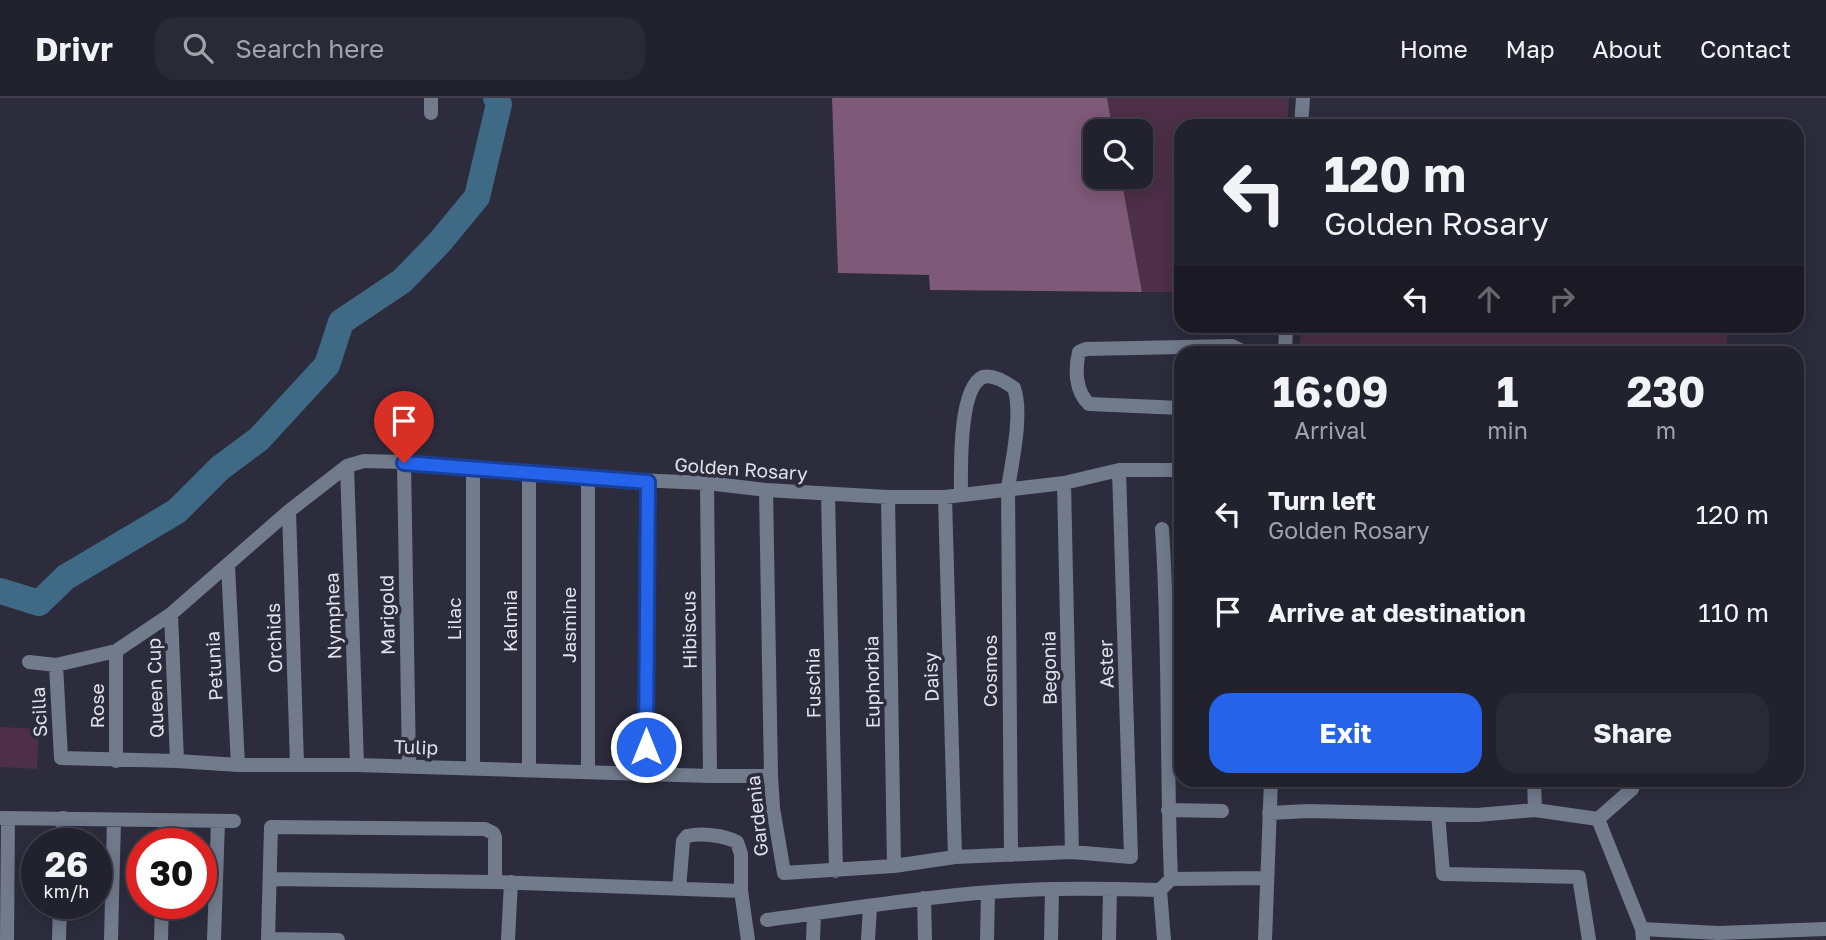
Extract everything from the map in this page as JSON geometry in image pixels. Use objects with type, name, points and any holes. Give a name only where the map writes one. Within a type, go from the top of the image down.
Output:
[{"type":"street","points":[[431,98],[431,113]]},
{"type":"street","points":[[1302,119],[1303,98]]},
{"type":"street","points":[[1174,347],[1086,349],[1079,352],[1077,384],[1082,398],[1089,404],[1174,408]]},
{"type":"street","name":"Cosmos","points":[[961,494],[962,422],[977,382],[988,376],[1008,384],[1014,388],[1017,395],[1016,437],[1008,488],[1011,855]]},
{"type":"street","name":"Golden Rosary","points":[[347,466],[364,461],[404,463],[888,497],[945,497],[1064,483],[1119,470],[1174,470]]},
{"type":"street","name":"Marigold","points":[[404,463],[409,766]]},
{"type":"street","points":[[29,662],[57,665],[116,651],[171,614],[289,511],[347,466]]},
{"type":"street","name":"Nymphea","points":[[347,466],[357,765]]},
{"type":"street","name":"Lilac","points":[[473,469],[473,769]]},
{"type":"street","name":"Aster","points":[[1119,470],[1131,857]]},
{"type":"street","name":"Kalmia","points":[[529,472],[529,770]]},
{"type":"street","name":"Jasmine","points":[[588,478],[588,772]]},
{"type":"street","points":[[646,774],[648,482]]},
{"type":"street","name":"Hibiscus","points":[[707,483],[710,776]]},
{"type":"street","name":"Begonia","points":[[1064,483],[1072,852]]},
{"type":"street","name":"Gardenia","points":[[765,490],[771,776],[783,873],[894,866],[955,857],[1072,852],[1131,857]]},
{"type":"street","name":"Fuschia","points":[[828,494],[836,871]]},
{"type":"street","name":"Euphorbia","points":[[888,497],[894,866]]},
{"type":"street","name":"Daisy","points":[[945,497],[955,857]]},
{"type":"street","name":"Orchids","points":[[289,511],[297,764]]},
{"type":"street","points":[[1162,529],[1166,637],[1174,696],[1174,750],[1168,810],[1171,879]]},
{"type":"street","name":"Petunia","points":[[228,565],[238,765]]},
{"type":"street","points":[[1165,574],[1174,573]]},
{"type":"street","name":"Queen Cup","points":[[171,614],[177,761]]},
{"type":"street","points":[[1166,637],[1174,636]]},
{"type":"street","name":"Rose","points":[[116,651],[116,761]]},
{"type":"street","name":"Scilla","points":[[57,665],[61,758]]},
{"type":"street","name":"Tulip","points":[[61,758],[238,765],[409,766],[771,776]]},
{"type":"street","points":[[1265,940],[1271,787]]},
{"type":"street","points":[[1534,787],[1535,810]]},
{"type":"street","points":[[1269,813],[1308,811],[1477,815],[1535,810],[1598,819],[1633,787]]},
{"type":"street","points":[[1168,810],[1222,811]]},
{"type":"street","points":[[1438,814],[1443,874],[1579,877],[1589,940]]},
{"type":"street","points":[[8,940],[4,818],[234,821]]},
{"type":"street","points":[[63,818],[63,828]]},
{"type":"street","points":[[1598,819],[1643,934],[1718,937],[1826,929]]},
{"type":"street","points":[[111,940],[114,820]]},
{"type":"street","points":[[165,821],[165,828]]},
{"type":"street","points":[[214,940],[218,822]]},
{"type":"street","points":[[338,940],[268,940],[271,827],[489,830],[495,837],[495,881]]},
{"type":"street","points":[[678,888],[683,841],[687,836],[727,837],[737,842],[741,854],[741,891],[748,940]]},
{"type":"street","points":[[768,920],[924,898],[1052,889],[1160,890],[1171,879],[1266,878]]},
{"type":"street","points":[[270,879],[495,881],[741,891]]},
{"type":"street","points":[[508,940],[511,882]]},
{"type":"street","points":[[1051,940],[1052,889]]},
{"type":"street","points":[[1109,940],[1110,889]]},
{"type":"street","points":[[1160,890],[1164,940]]},
{"type":"street","points":[[987,940],[988,893]]},
{"type":"street","points":[[924,898],[925,940]]},
{"type":"street","points":[[868,940],[870,907]]},
{"type":"street","points":[[813,940],[814,914]]},
{"type":"street","points":[[59,940],[60,919]]},
{"type":"street","points":[[161,940],[162,919]]},
{"type":"shaded area","points":[[832,98],[1107,98],[1111,119],[1083,119],[1083,189],[1123,189],[1142,292],[930,290],[929,275],[838,273]]},
{"type":"shaded area","points":[[1107,98],[1289,98],[1288,119],[1174,119],[1174,292],[1142,292],[1123,189],[1153,189],[1153,119],[1111,119]]},
{"type":"shaded area","points":[[1300,333],[1727,333],[1727,346],[1300,346]]},
{"type":"shaded area","points":[[0,727],[39,729],[37,769],[0,767]]},
{"type":"waterway","points":[[0,591],[39,603],[66,577],[177,511],[220,468],[259,439],[327,365],[341,322],[402,281],[439,243],[477,197],[499,104],[496,98]]},
{"type":"route","points":[[404,463],[648,482],[646,747]]}]
